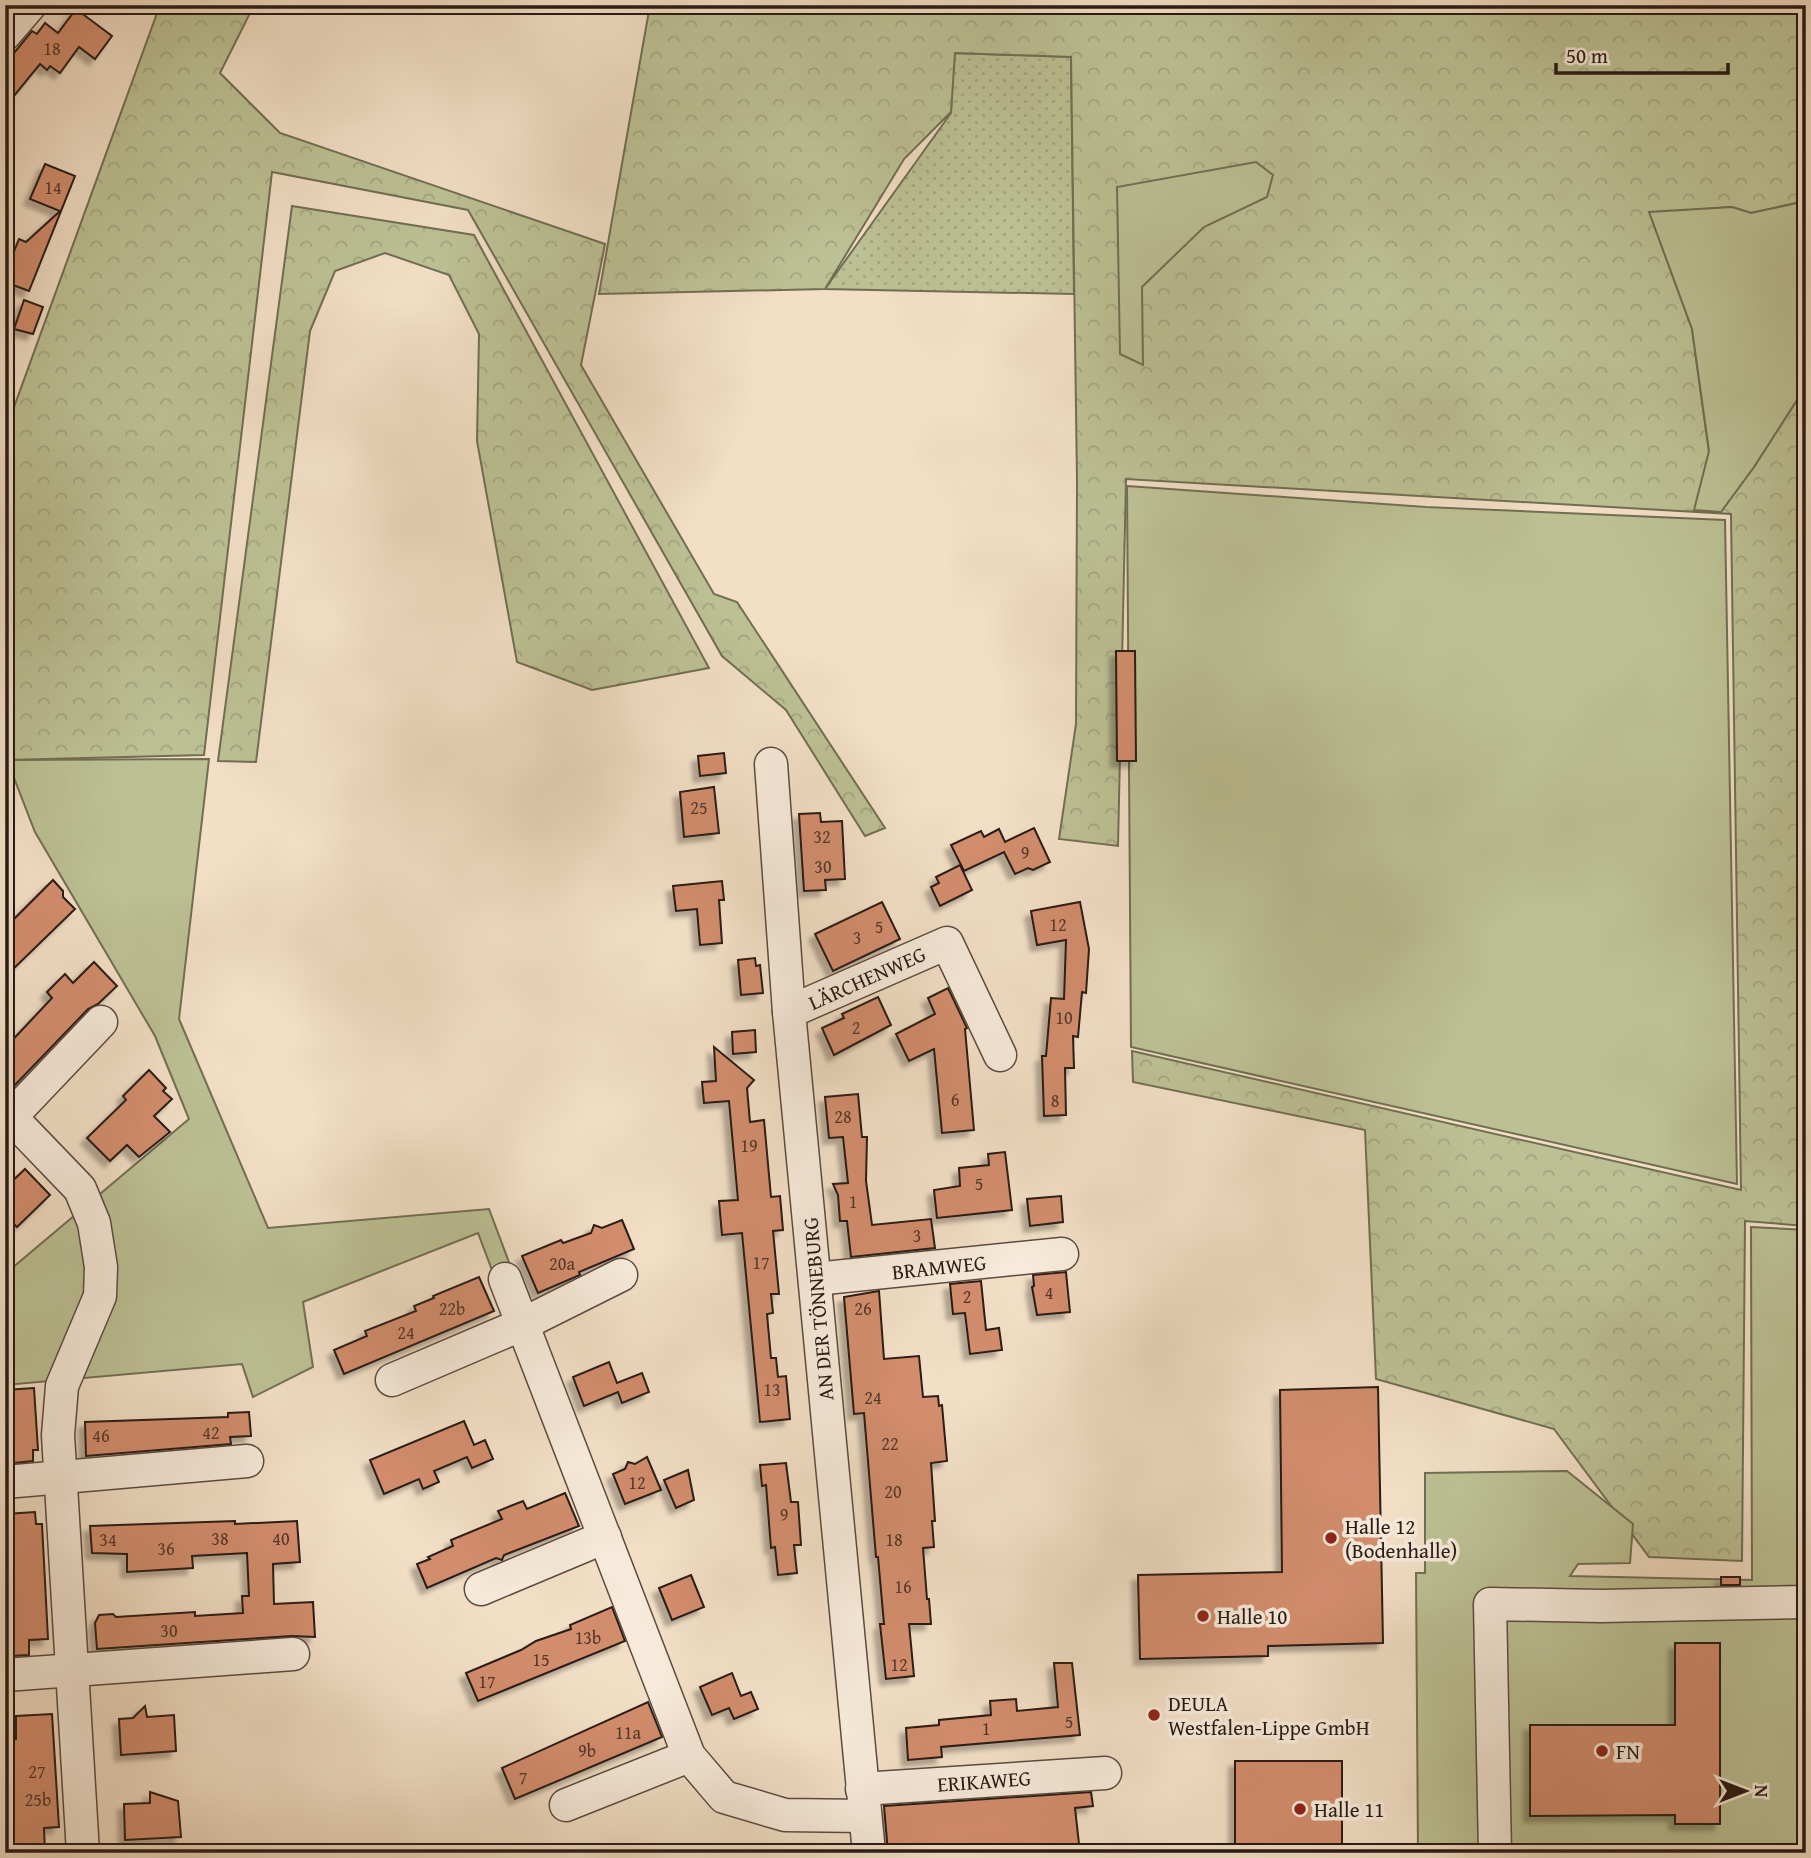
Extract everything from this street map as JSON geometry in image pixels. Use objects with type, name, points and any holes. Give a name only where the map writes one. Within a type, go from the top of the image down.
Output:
[{"type":"street","points":[[5,34],[30,5]]},
{"type":"street","name":"AN DER TÖNNEBURG","points":[[772,764],[789,1012],[869,1853]]},
{"type":"street","name":"LÄRCHENWEG","points":[[789,1012],[947,943],[1000,1055]]},
{"type":"street","points":[[83,1853],[58,1435],[62,1386],[100,1296],[101,1266],[94,1223],[80,1189],[7,1117],[101,1022]]},
{"type":"street","name":"BRAMWEG","points":[[815,1279],[1062,1254]]},
{"type":"street","points":[[392,1380],[523,1324],[621,1275]]},
{"type":"street","name":"ERIKAWEG","points":[[505,1279],[690,1756],[724,1797],[785,1815],[1105,1773]]},
{"type":"street","points":[[5,1482],[247,1461]]},
{"type":"street","points":[[481,1590],[605,1537]]},
{"type":"street","points":[[1496,1853],[1490,1604],[1601,1606],[1806,1602]]},
{"type":"street","points":[[5,1675],[293,1654]]},
{"type":"street","points":[[566,1805],[690,1756]]},
{"type":"green space","points":[[160,5],[254,5],[220,73],[280,133],[605,244],[581,365],[714,594],[737,602],[885,828],[865,836],[786,710],[722,656],[468,210],[272,172],[204,755],[7,760],[5,432]]},
{"type":"green space","points":[[650,5],[1806,5],[1806,201],[1751,213],[1732,207],[1650,213],[1692,329],[1709,452],[1695,510],[1721,511],[1754,467],[1806,386],[1806,1226],[1745,1221],[1742,1561],[1649,1557],[1554,1429],[1376,1379],[1365,1130],[1133,1082],[1132,1051],[1741,1190],[1731,514],[1126,479],[1118,846],[1059,839],[1076,724],[1077,480],[1071,57],[955,53],[951,112],[904,159],[825,289],[599,294]]},
{"type":"green space","points":[[954,53],[1071,57],[1074,294],[825,289],[951,113]]},
{"type":"green space","points":[[1256,162],[1273,175],[1267,197],[1204,227],[1142,287],[1143,365],[1120,354],[1117,187]]},
{"type":"green space","points":[[1806,201],[1806,386],[1754,467],[1721,512],[1694,510],[1709,451],[1692,329],[1649,212],[1732,207],[1751,213]]},
{"type":"green space","points":[[292,206],[474,235],[709,668],[592,690],[517,662],[477,441],[479,334],[449,275],[385,253],[335,271],[310,331],[256,762],[218,761]]},
{"type":"green space","points":[[1127,486],[1426,507],[1725,520],[1737,1184],[1131,1047]]},
{"type":"green space","points":[[209,759],[179,1019],[268,1228],[489,1209],[524,1302],[507,1310],[478,1233],[303,1302],[313,1367],[253,1397],[242,1364],[5,1385],[5,1274],[189,1119],[155,1036],[35,832],[7,760]]},
{"type":"green space","points":[[1751,1227],[1806,1230],[1806,1853],[1418,1853],[1416,1573],[1425,1573],[1425,1473],[1567,1471],[1633,1524],[1630,1563],[1578,1564],[1570,1576],[1752,1580]]},
{"type":"building","points":[[76,9],[112,36],[95,59],[79,47],[60,73],[50,66],[47,70],[40,64],[5,107],[5,64],[32,31],[37,34],[45,23],[58,33]]},
{"type":"building","points":[[45,164],[75,176],[29,291],[5,282],[5,274],[19,239],[26,242],[60,211],[30,199]]},
{"type":"building","points":[[24,300],[43,307],[33,334],[14,329]]},
{"type":"building","points":[[1116,651],[1135,651],[1136,761],[1117,761]]},
{"type":"building","points":[[724,753],[726,773],[700,776],[698,756]]},
{"type":"building","points":[[714,787],[719,833],[684,837],[680,792]]},
{"type":"building","points":[[820,813],[821,822],[842,821],[845,879],[825,880],[826,890],[804,891],[799,814]]},
{"type":"building","points":[[1034,828],[1050,862],[1015,874],[1004,852],[964,871],[951,845],[981,831],[984,837],[999,829],[1005,842]]},
{"type":"building","points":[[960,865],[972,890],[940,906],[931,887],[939,883],[936,877]]},
{"type":"building","points":[[53,880],[63,891],[63,897],[75,909],[5,977],[5,928]]},
{"type":"building","points":[[722,881],[724,900],[719,900],[722,943],[700,945],[697,909],[676,911],[673,886]]},
{"type":"building","points":[[882,902],[900,939],[833,971],[815,934]]},
{"type":"building","points":[[1080,902],[1089,949],[1086,993],[1082,992],[1078,1037],[1073,1036],[1074,1068],[1065,1068],[1066,1115],[1044,1116],[1042,1056],[1046,1056],[1051,998],[1064,999],[1066,940],[1037,945],[1031,911]]},
{"type":"building","points":[[755,958],[756,966],[760,965],[763,993],[741,995],[738,960]]},
{"type":"building","points":[[94,962],[117,986],[98,1004],[88,1009],[14,1086],[5,1077],[5,1048],[52,998],[47,992],[65,974],[73,983]]},
{"type":"building","points":[[948,988],[967,1028],[974,1130],[942,1133],[934,1049],[909,1061],[896,1034],[935,1014],[928,998]]},
{"type":"building","points":[[878,997],[891,1025],[834,1055],[822,1028],[844,1018],[842,1014]]},
{"type":"building","points":[[755,1030],[756,1052],[733,1054],[732,1032]]},
{"type":"building","points":[[714,1047],[754,1080],[747,1088],[750,1122],[764,1120],[771,1197],[780,1196],[783,1230],[773,1231],[779,1294],[771,1294],[773,1313],[767,1314],[771,1358],[776,1358],[778,1377],[786,1376],[790,1419],[760,1422],[742,1233],[722,1235],[719,1201],[738,1200],[729,1101],[704,1103],[702,1082],[716,1081]]},
{"type":"building","points":[[149,1070],[166,1088],[163,1091],[172,1099],[154,1116],[170,1132],[139,1157],[127,1145],[110,1161],[87,1138],[126,1100],[123,1096]]},
{"type":"building","points":[[858,1094],[862,1137],[867,1137],[866,1181],[872,1225],[931,1219],[935,1248],[851,1257],[847,1221],[840,1221],[838,1195],[833,1184],[848,1183],[843,1137],[829,1138],[825,1097]]},
{"type":"building","points":[[1005,1152],[1012,1210],[937,1218],[934,1190],[960,1186],[959,1168],[989,1165],[988,1154]]},
{"type":"building","points":[[25,1169],[50,1195],[17,1227],[5,1215],[5,1188]]},
{"type":"building","points":[[1061,1196],[1063,1222],[1030,1226],[1027,1199]]},
{"type":"building","points":[[622,1220],[634,1249],[538,1293],[522,1256],[561,1240],[563,1243],[591,1233],[594,1225],[602,1228]]},
{"type":"building","points":[[1066,1272],[1070,1312],[1037,1315],[1032,1287],[1033,1275]]},
{"type":"building","points":[[479,1277],[494,1311],[344,1374],[334,1350],[367,1336],[365,1331],[416,1311],[414,1306],[434,1298],[433,1296]]},
{"type":"building","points":[[981,1281],[986,1330],[999,1328],[1002,1350],[970,1354],[965,1313],[953,1314],[950,1284]]},
{"type":"building","points":[[879,1291],[884,1359],[919,1356],[923,1397],[938,1396],[939,1406],[942,1405],[947,1461],[931,1463],[934,1547],[923,1548],[931,1624],[909,1624],[914,1676],[886,1679],[880,1624],[884,1624],[864,1413],[854,1414],[844,1297]]},
{"type":"building","points":[[609,1362],[617,1383],[642,1373],[649,1392],[622,1403],[618,1392],[584,1406],[573,1377]]},
{"type":"building","points":[[1378,1387],[1383,1643],[1268,1646],[1268,1656],[1140,1659],[1138,1575],[1282,1572],[1280,1390]]},
{"type":"building","points":[[34,1388],[38,1450],[33,1450],[33,1461],[5,1464],[5,1390]]},
{"type":"building","points":[[249,1412],[251,1436],[230,1437],[231,1444],[86,1456],[85,1422],[228,1417],[228,1413]]},
{"type":"building","points":[[464,1421],[474,1445],[485,1440],[493,1459],[472,1468],[467,1457],[434,1471],[439,1482],[423,1489],[419,1479],[384,1494],[370,1460]]},
{"type":"building","points":[[647,1457],[661,1490],[625,1504],[613,1474],[625,1469],[628,1462],[635,1464]]},
{"type":"building","points":[[786,1463],[791,1502],[798,1502],[801,1545],[794,1545],[797,1573],[778,1575],[775,1547],[771,1548],[766,1485],[762,1486],[760,1465]]},
{"type":"building","points":[[688,1470],[694,1500],[676,1508],[664,1480]]},
{"type":"building","points":[[565,1493],[579,1526],[504,1555],[502,1560],[496,1558],[427,1588],[417,1564],[453,1546],[451,1540],[502,1519],[498,1511],[523,1501],[527,1509]]},
{"type":"building","points":[[35,1512],[36,1524],[42,1524],[48,1639],[29,1640],[29,1655],[10,1656],[5,1514]]},
{"type":"building","points":[[235,1521],[235,1524],[297,1521],[300,1562],[273,1564],[274,1604],[313,1602],[315,1637],[292,1636],[97,1649],[95,1623],[99,1615],[113,1614],[116,1617],[195,1612],[195,1616],[243,1613],[242,1596],[249,1596],[247,1553],[192,1556],[193,1568],[127,1572],[127,1554],[92,1553],[90,1526]]},
{"type":"building","points":[[691,1575],[704,1607],[672,1620],[659,1588]]},
{"type":"building","points":[[1721,1577],[1740,1577],[1740,1585],[1721,1585]]},
{"type":"building","points":[[612,1607],[625,1641],[478,1701],[466,1673],[536,1641],[571,1629],[570,1625]]},
{"type":"building","points":[[1675,1643],[1720,1643],[1720,1824],[1675,1824],[1675,1815],[1530,1816],[1530,1725],[1675,1725]]},
{"type":"building","points":[[1054,1663],[1072,1663],[1080,1735],[941,1747],[942,1757],[908,1760],[906,1728],[939,1725],[939,1720],[991,1715],[990,1701],[1016,1699],[1017,1711],[1058,1707]]},
{"type":"building","points":[[732,1673],[741,1696],[751,1692],[758,1709],[734,1719],[729,1708],[712,1715],[700,1687]]},
{"type":"building","points":[[648,1702],[662,1737],[515,1799],[502,1768]]},
{"type":"building","points":[[145,1706],[147,1717],[174,1715],[176,1751],[121,1755],[119,1719],[133,1718]]},
{"type":"building","points":[[52,1714],[59,1827],[44,1828],[45,1851],[5,1853],[5,1830],[11,1830],[6,1740],[16,1739],[16,1716]]},
{"type":"building","name":"Halle 11","points":[[1235,1761],[1342,1761],[1342,1844],[1235,1844]]},
{"type":"building","points":[[150,1792],[178,1801],[181,1837],[125,1840],[124,1804],[150,1803]]},
{"type":"building","points":[[1091,1792],[1093,1806],[1075,1808],[1080,1853],[888,1853],[884,1806]]},
{"type":"place","name":"Halle 12 (Bodenhalle)","points":[[1331,1538]]},
{"type":"place","name":"Halle 10","points":[[1203,1616]]},
{"type":"place","name":"DEULA Westfalen-Lippe GmbH","points":[[1154,1715]]},
{"type":"place","name":"FN","points":[[1602,1751]]},
{"type":"place","name":"Halle 11","points":[[1300,1809]]}]
